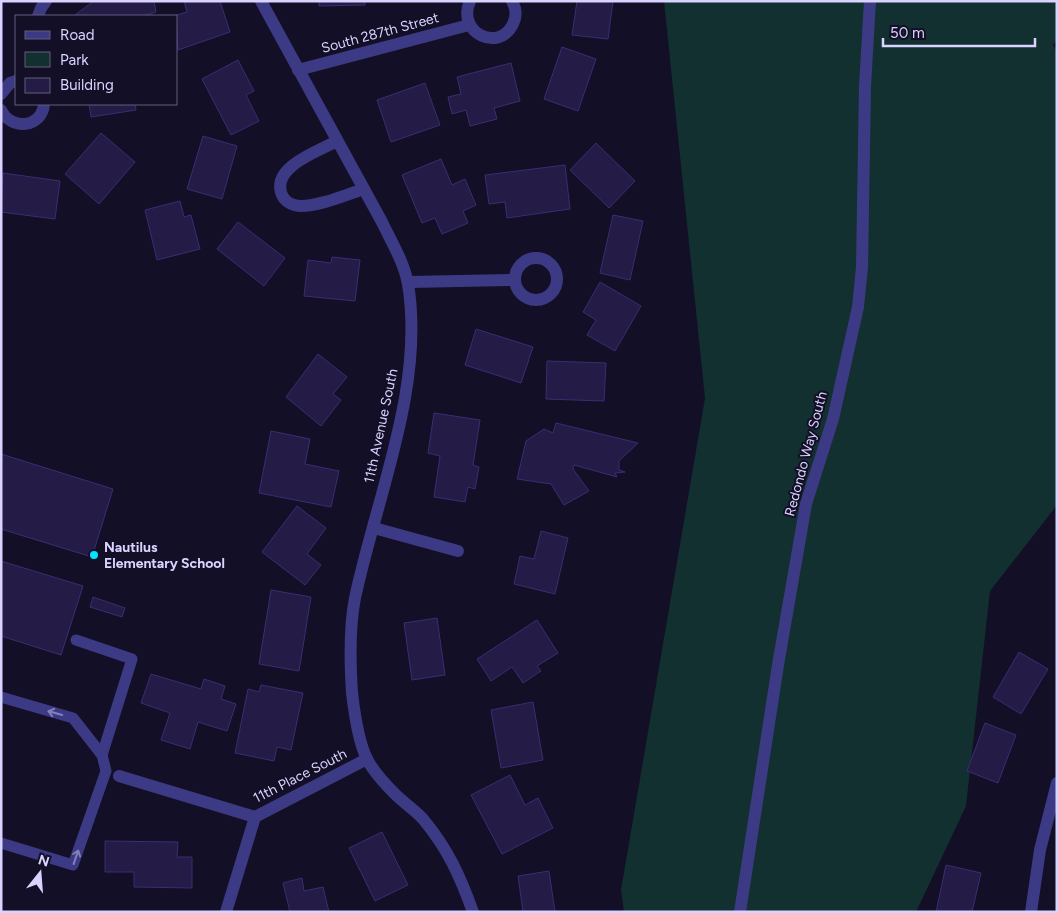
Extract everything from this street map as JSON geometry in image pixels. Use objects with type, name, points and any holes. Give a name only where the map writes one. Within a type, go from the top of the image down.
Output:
[{"type":"street","points":[[38,15],[46,1]]},
{"type":"street","name":"11th Avenue South","points":[[261,1],[364,189],[399,256],[408,282],[413,328],[409,370],[401,414],[355,600],[351,648],[352,693],[356,720],[367,758]]},
{"type":"street","points":[[470,1],[466,10],[466,18],[469,25],[481,37],[490,38],[505,34],[511,28],[515,21],[516,12],[512,1]]},
{"type":"street","name":"Redondo Way South","points":[[740,912],[778,665],[806,504],[833,419],[858,307],[862,267],[865,86],[870,1]]},
{"type":"street","name":"South 287th Street","points":[[298,70],[469,25]]},
{"type":"street","points":[[1,94],[10,83],[15,80]]},
{"type":"street","points":[[1,110],[8,120],[22,125],[30,124],[36,120],[41,114],[44,105]]},
{"type":"street","points":[[337,141],[290,166],[282,176],[280,188],[283,197],[288,203],[299,206],[312,205],[364,189]]},
{"type":"street","points":[[408,282],[514,280]]},
{"type":"street","points":[[374,528],[458,551]]},
{"type":"street","points":[[367,758],[395,794],[422,818],[448,853],[459,874],[472,912]]},
{"type":"street","name":"11th Place South","points":[[226,912],[255,817],[367,758]]},
{"type":"street","points":[[119,776],[255,817]]},
{"type":"street","points":[[1031,912],[1040,850],[1057,783]]},
{"type":"lane","points":[[76,640],[132,659],[102,755]]},
{"type":"lane","points":[[1,697],[74,718],[102,755],[106,771],[73,865],[1,843]]},
{"type":"lane","points":[[106,771],[119,776]]},
{"type":"green space","points":[[664,1],[1057,1],[1057,40],[1053,45],[1057,52],[1057,505],[990,591],[966,806],[916,912],[624,912],[621,890],[705,398]]},
{"type":"building","points":[[94,1],[154,1],[156,12],[146,15],[75,15]]},
{"type":"building","points":[[184,1],[220,1],[230,32],[178,50],[177,15],[187,12]]},
{"type":"building","points":[[319,1],[365,1],[365,5],[319,6]]},
{"type":"building","points":[[577,1],[613,1],[608,39],[572,35]]},
{"type":"building","points":[[562,47],[596,59],[578,111],[544,99]]},
{"type":"building","points":[[238,60],[254,91],[246,95],[259,121],[231,135],[202,79]]},
{"type":"building","points":[[511,63],[520,101],[494,108],[497,119],[470,126],[466,110],[452,114],[448,97],[461,94],[457,77]]},
{"type":"building","points":[[425,83],[440,125],[391,142],[377,100]]},
{"type":"building","points":[[89,105],[135,105],[136,110],[91,117]]},
{"type":"building","points":[[101,133],[135,162],[99,204],[65,174]]},
{"type":"building","points":[[203,136],[237,146],[222,199],[187,189]]},
{"type":"building","points":[[596,143],[635,181],[609,208],[570,170]]},
{"type":"building","points":[[441,159],[452,185],[465,179],[476,205],[463,211],[468,223],[442,234],[435,218],[422,223],[402,175]]},
{"type":"building","points":[[565,165],[570,209],[507,218],[505,202],[489,204],[485,175]]},
{"type":"building","points":[[3,173],[60,181],[55,219],[1,212]]},
{"type":"building","points":[[180,201],[184,217],[191,215],[200,249],[157,260],[145,210]]},
{"type":"building","points":[[613,215],[643,221],[630,280],[600,273]]},
{"type":"building","points":[[238,222],[285,258],[264,286],[217,249]]},
{"type":"building","points":[[332,257],[360,260],[355,301],[304,296],[308,260],[331,263]]},
{"type":"building","points":[[600,282],[641,306],[615,351],[587,335],[596,320],[583,312]]},
{"type":"building","points":[[476,329],[533,347],[521,383],[465,365]]},
{"type":"building","points":[[318,354],[347,377],[333,394],[341,400],[321,426],[286,397]]},
{"type":"building","points":[[547,361],[606,363],[604,401],[546,399]]},
{"type":"building","points":[[434,413],[480,420],[473,465],[479,467],[475,489],[468,487],[465,502],[434,497],[440,456],[428,453]]},
{"type":"building","points":[[556,423],[638,443],[619,461],[619,470],[625,472],[615,473],[617,477],[574,465],[573,469],[589,491],[564,505],[551,484],[517,479],[526,441],[544,429],[553,433]]},
{"type":"building","points":[[271,431],[310,439],[305,464],[339,471],[331,507],[259,493]]},
{"type":"building","points":[[1,454],[113,489],[92,557],[1,529]]},
{"type":"building","points":[[297,506],[326,528],[307,554],[321,565],[305,585],[262,552]]},
{"type":"building","points":[[541,531],[568,538],[555,594],[514,584],[520,556],[534,559]]},
{"type":"building","points":[[1,561],[83,586],[61,655],[1,636]]},
{"type":"building","points":[[271,590],[311,597],[299,671],[259,664]]},
{"type":"building","points":[[93,597],[125,608],[122,617],[90,607]]},
{"type":"building","points":[[437,618],[445,675],[412,680],[404,623]]},
{"type":"building","points":[[537,620],[558,653],[537,666],[541,671],[523,683],[512,667],[491,681],[477,659]]},
{"type":"building","points":[[1019,652],[1048,669],[1021,714],[993,697]]},
{"type":"building","points":[[151,674],[201,689],[204,679],[225,686],[221,699],[236,704],[227,731],[198,722],[190,749],[161,740],[170,713],[141,703]]},
{"type":"building","points":[[261,685],[303,693],[291,750],[277,747],[274,761],[235,753],[248,689],[259,692]]},
{"type":"building","points":[[533,702],[543,760],[501,768],[491,710]]},
{"type":"building","points":[[985,723],[1016,735],[998,783],[967,771]]},
{"type":"building","points":[[510,775],[525,805],[538,798],[553,828],[502,854],[471,795]]},
{"type":"building","points":[[382,832],[408,885],[375,901],[349,848]]},
{"type":"building","points":[[105,841],[178,842],[177,857],[192,857],[192,888],[134,887],[134,872],[105,872]]},
{"type":"building","points":[[946,865],[981,873],[972,912],[936,912]]},
{"type":"building","points":[[549,871],[555,912],[523,912],[518,876]]},
{"type":"building","points":[[302,878],[304,891],[323,887],[329,912],[290,912],[283,883]]},
{"type":"place","name":"Nautilus Elementary School","points":[[94,555]]}]
